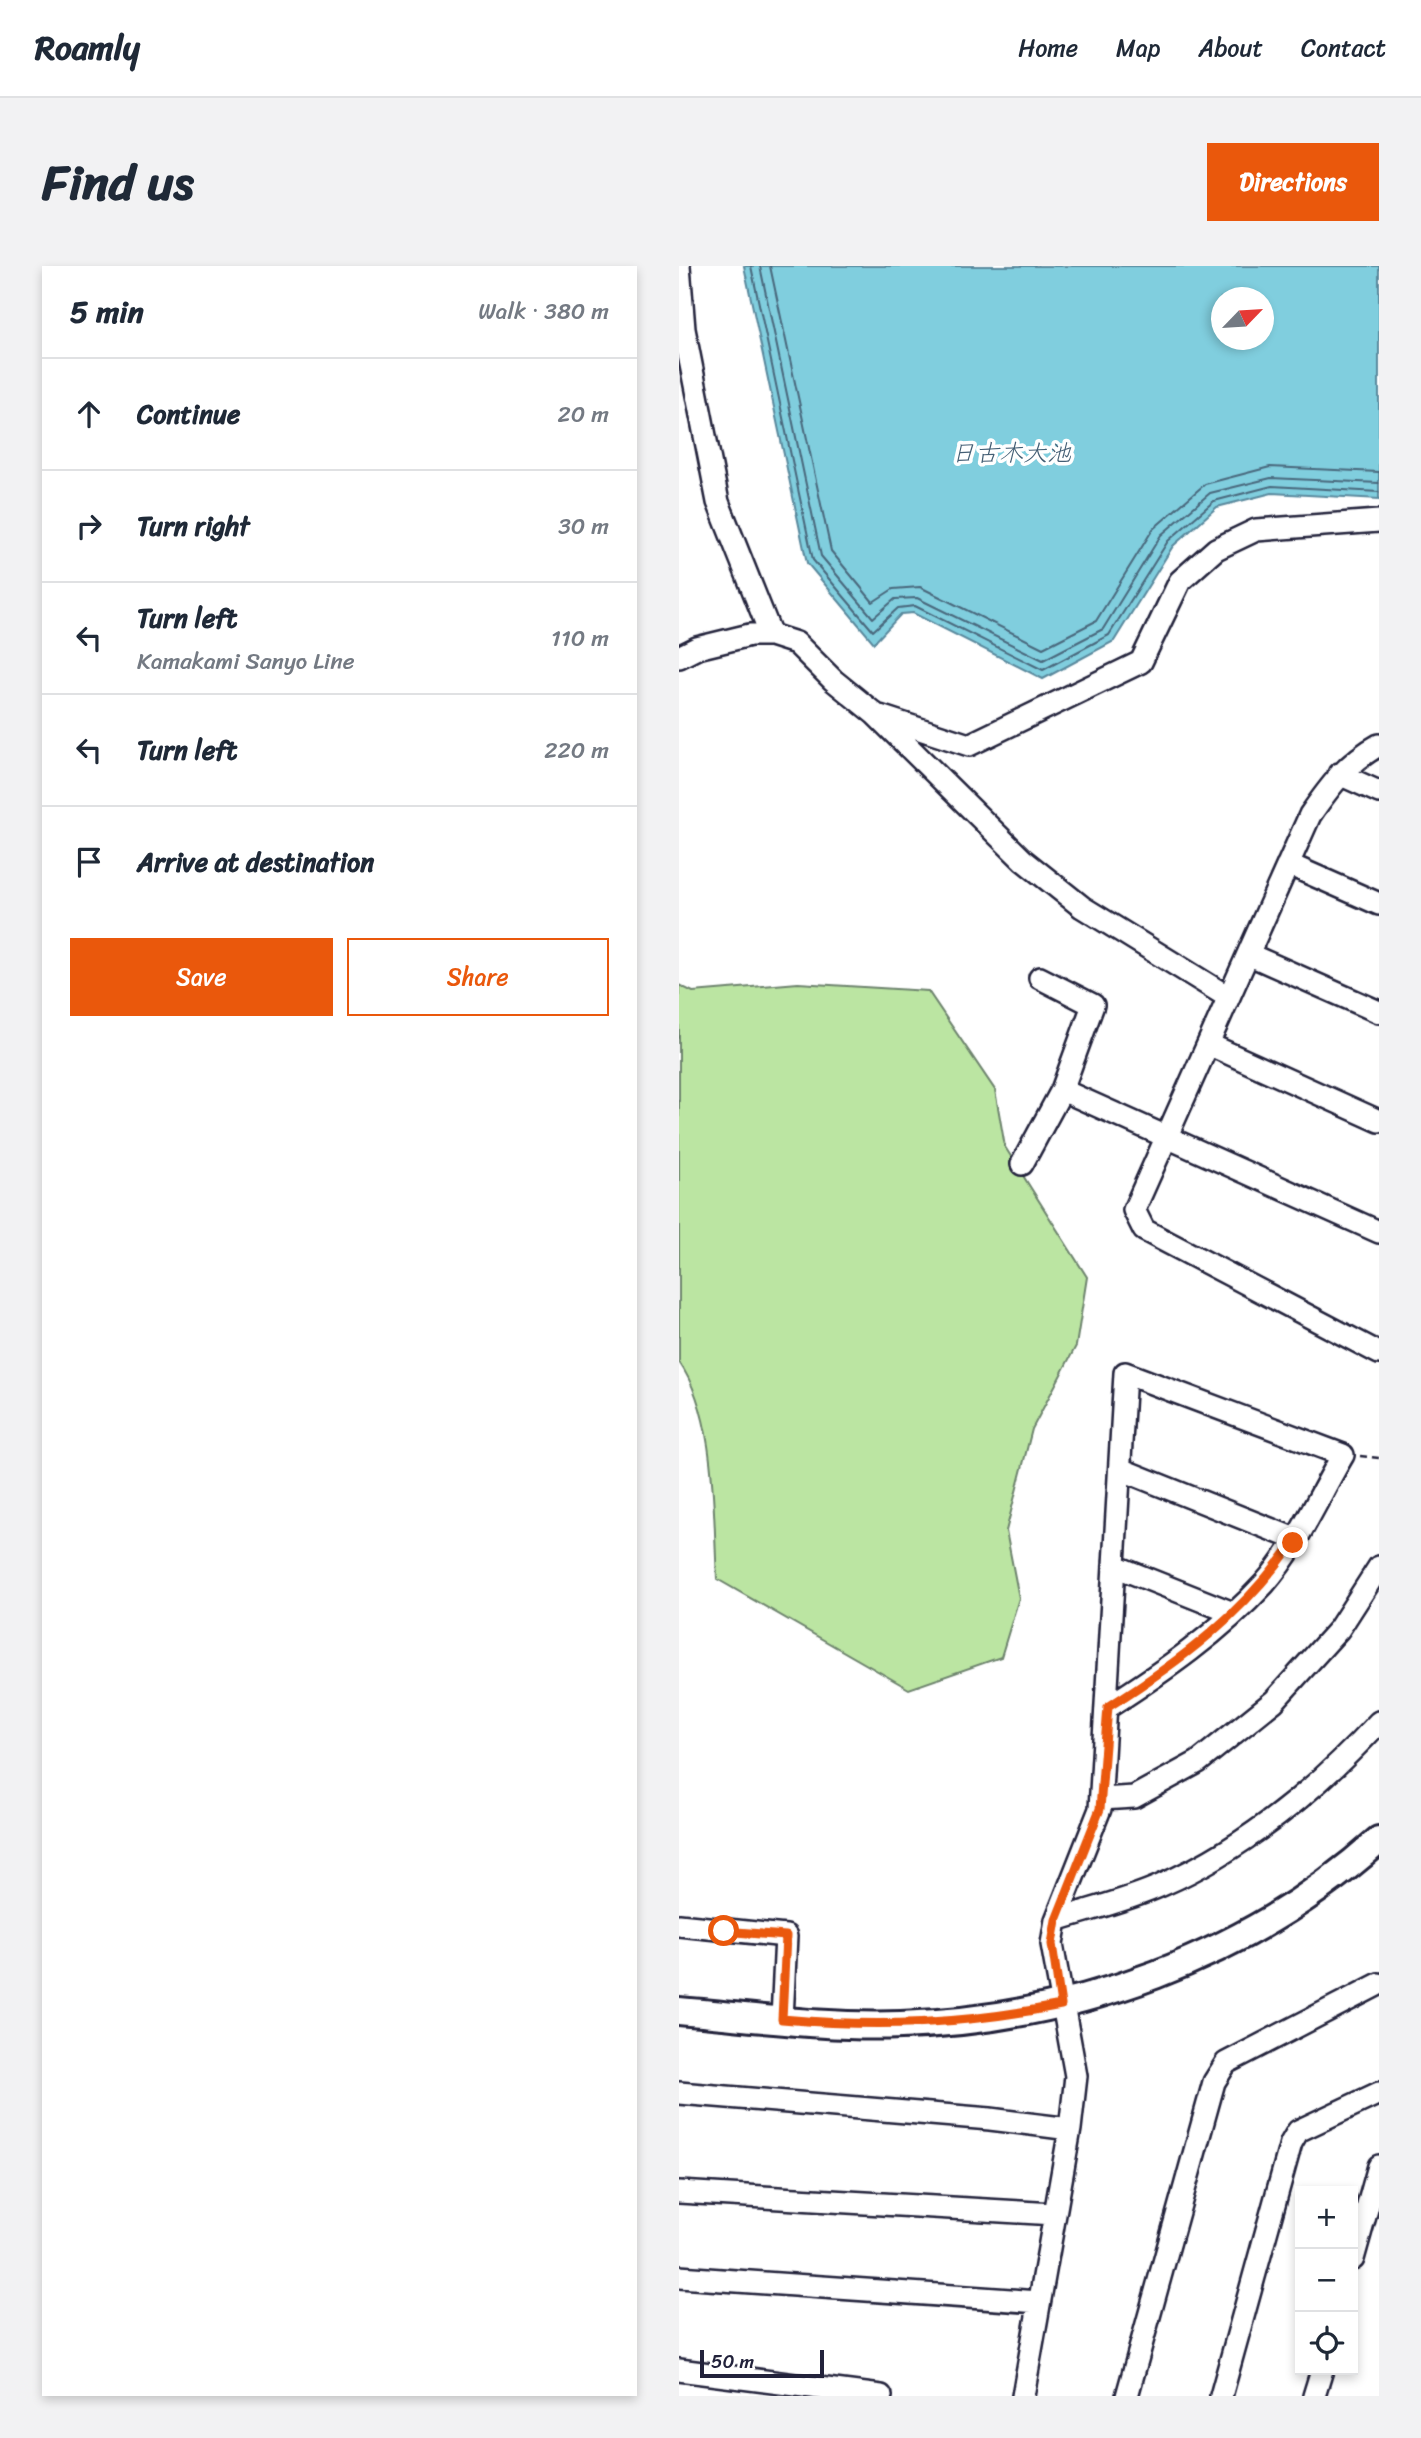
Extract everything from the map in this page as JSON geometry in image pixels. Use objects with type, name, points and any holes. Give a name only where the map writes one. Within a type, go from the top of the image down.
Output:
[{"type":"main road","points":[[679,2011],[838,2024],[944,2023],[1061,2005],[1174,1967],[1219,1948],[1312,1892],[1379,1840]]},
{"type":"street","points":[[679,266],[684,329],[718,502],[771,635]]},
{"type":"street","points":[[875,714],[969,745],[1141,662],[1180,581],[1216,549],[1257,530],[1379,521]]},
{"type":"street","points":[[679,657],[697,649],[750,635],[771,635],[796,643],[833,680],[875,714],[1033,868],[1082,907],[1228,997]]},
{"type":"street","points":[[1379,744],[1339,774],[1310,815],[1134,1210],[1144,1230],[1379,1353]]},
{"type":"street","points":[[1339,774],[1379,792]]},
{"type":"street","points":[[1288,864],[1379,904]]},
{"type":"street","points":[[1248,954],[1379,1012]]},
{"type":"street","points":[[1022,1164],[1062,1090],[1093,1005],[1040,978]]},
{"type":"street","points":[[1208,1044],[1379,1121]]},
{"type":"street","points":[[1062,1090],[1379,1232]]},
{"type":"street","points":[[1023,2396],[1070,2129],[1076,2076],[1052,1944],[1056,1920],[1101,1799],[1125,1373],[1342,1455],[1295,1539],[1265,1583],[1176,1663],[1108,1707]]},
{"type":"street","points":[[1120,1469],[1295,1539]]},
{"type":"street","points":[[1115,1566],[1233,1613]]},
{"type":"street","points":[[1101,1799],[1134,1797],[1198,1762],[1274,1701],[1339,1629],[1379,1567]]},
{"type":"street","points":[[1056,1920],[1162,1885],[1251,1836],[1337,1768],[1379,1722]]},
{"type":"street","points":[[679,1925],[786,1936],[782,2019]]},
{"type":"street","points":[[1127,2396],[1214,2082],[1226,2063],[1379,1983]]},
{"type":"street","points":[[679,2093],[990,2119],[1070,2129]]},
{"type":"street","points":[[1221,2396],[1291,2143],[1297,2131],[1379,2093]]},
{"type":"street","points":[[1356,2249],[1379,2166]]},
{"type":"street","points":[[679,2192],[1054,2214]]},
{"type":"street","points":[[679,2277],[1039,2302]]},
{"type":"street","points":[[679,2370],[881,2396]]},
{"type":"street","points":[[1314,2396],[1320,2375]]},
{"type":"green space","points":[[798,983],[928,991],[995,1090],[1005,1147],[1087,1277],[1076,1346],[1032,1429],[1006,1531],[1019,1598],[1001,1657],[909,1689],[717,1579],[707,1438],[691,1384],[679,1362],[679,985],[693,992]]},
{"type":"water","name":"日古木大池","points":[[744,266],[1379,266],[1379,499],[1272,493],[1217,507],[1173,546],[1114,641],[1043,679],[913,613],[901,614],[874,643],[807,563]]},
{"type":"route","points":[[724,1931],[786,1936],[782,2019],[838,2024],[956,2023],[1061,2005],[1052,1944],[1056,1920],[1100,1809],[1108,1707],[1176,1663],[1222,1623],[1265,1583],[1293,1543]]}]
